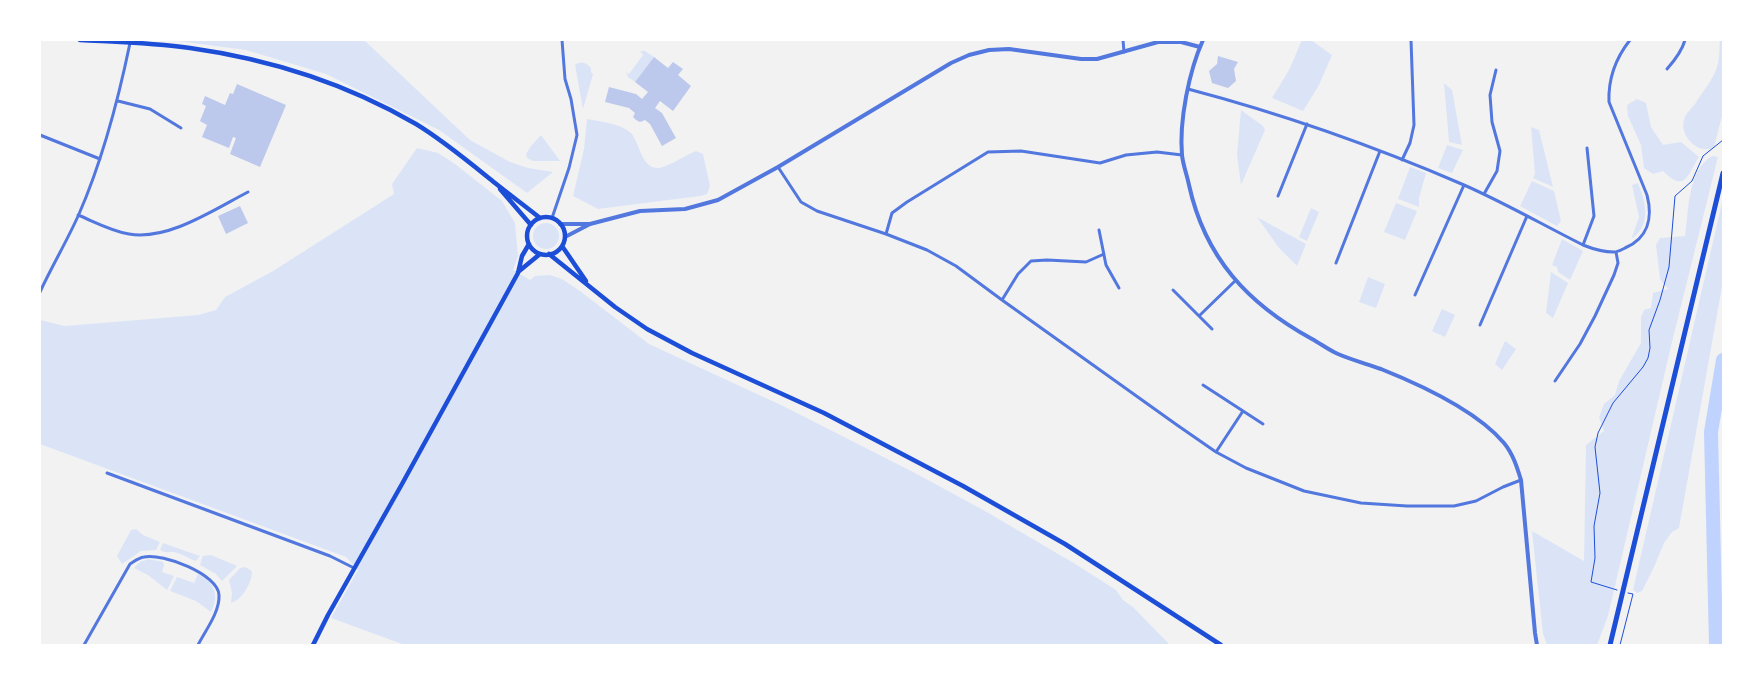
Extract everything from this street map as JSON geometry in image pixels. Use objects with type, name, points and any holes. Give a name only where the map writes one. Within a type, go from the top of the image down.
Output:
[{"type":"highway","points":[[1610,645],[1723,173]]},
{"type":"main road","points":[[80,40],[191,48],[237,56],[291,70],[338,87],[416,124],[469,161],[540,218],[552,218],[560,224],[564,237],[562,246],[557,251],[549,254],[540,254],[529,244],[527,235],[531,225],[540,218]]},
{"type":"main road","points":[[496,184],[531,225]]},
{"type":"main road","points":[[313,645],[518,273],[522,256],[529,244]]},
{"type":"main road","points":[[562,246],[590,286]]},
{"type":"main road","points":[[518,273],[540,254]]},
{"type":"main road","points":[[549,254],[615,307],[647,329],[692,353],[824,413],[972,491],[1065,544],[1221,645]]},
{"type":"street","points":[[552,218],[569,168],[577,135],[571,99],[565,79],[562,40]]},
{"type":"street","points":[[1123,40],[1124,52]]},
{"type":"street","points":[[1203,40],[1188,89],[1182,155],[1193,202],[1202,227],[1220,260],[1252,299],[1273,315],[1338,353],[1427,389],[1456,405],[1504,443],[1517,464],[1521,480],[1535,633],[1538,645]]},
{"type":"street","points":[[1402,160],[1410,143],[1414,125],[1411,40]]},
{"type":"street","points":[[1668,69],[1685,40]]},
{"type":"street","points":[[1188,89],[1246,104],[1380,151],[1484,194],[1583,245],[1599,251],[1616,252],[1637,241],[1650,221],[1647,195],[1609,102],[1608,86],[1613,66],[1628,41]]},
{"type":"street","points":[[564,237],[590,224],[640,212],[685,209],[716,200],[778,167],[951,63],[969,55],[989,50],[1009,49],[1073,58],[1097,59],[1158,42],[1181,42],[1200,47]]},
{"type":"street","points":[[40,292],[78,215],[100,160],[118,101],[130,43]]},
{"type":"street","points":[[1484,194],[1497,171],[1500,151],[1492,122],[1490,95],[1496,70]]},
{"type":"street","points":[[118,101],[150,110],[181,128]]},
{"type":"street","points":[[1278,196],[1307,124]]},
{"type":"street","points":[[40,135],[100,160]]},
{"type":"street","points":[[1583,245],[1594,216],[1587,148]]},
{"type":"street","points":[[886,234],[892,213],[988,152],[1021,151],[1100,163],[1126,155],[1157,152],[1182,155]]},
{"type":"street","points":[[1336,263],[1380,151]]},
{"type":"street","points":[[778,167],[801,202],[817,211],[927,250],[956,266],[1216,452],[1246,468],[1304,491],[1362,503],[1407,506],[1454,506],[1476,501],[1503,486],[1521,480]]},
{"type":"street","points":[[1415,295],[1464,185]]},
{"type":"street","points":[[78,215],[108,228],[130,234],[148,235],[178,227],[248,192]]},
{"type":"street","points":[[1480,325],[1527,216]]},
{"type":"street","points":[[560,224],[590,224]]},
{"type":"street","points":[[1099,230],[1106,265],[1119,288]]},
{"type":"street","points":[[1555,381],[1580,344],[1598,309],[1618,263],[1616,252]]},
{"type":"street","points":[[1002,300],[1018,274],[1031,261],[1086,262],[1104,254]]},
{"type":"street","points":[[1199,316],[1235,280]]},
{"type":"street","points":[[1173,290],[1212,329]]},
{"type":"street","points":[[1203,385],[1263,424]]},
{"type":"street","points":[[1216,452],[1243,411]]},
{"type":"street","points":[[107,473],[330,556],[354,568]]},
{"type":"street","points":[[84,645],[130,564],[144,556],[153,556],[175,562],[204,574],[217,586],[219,595],[217,606],[198,645]]},
{"type":"path","points":[[1620,645],[1633,594],[1591,582],[1595,558],[1594,526],[1600,493],[1595,447],[1598,433],[1613,403],[1643,367],[1648,358],[1650,348],[1649,330],[1669,267],[1675,196],[1692,181],[1703,156],[1723,140]]},
{"type":"shaded area","points":[[170,40],[364,40],[470,140],[510,162],[528,168],[553,172],[527,193],[439,130],[326,74],[246,50]]},
{"type":"shaded area","points":[[1302,40],[1311,40],[1332,55],[1319,85],[1303,111],[1272,98],[1289,70]]},
{"type":"shaded area","points":[[1720,40],[1723,40],[1723,112],[1714,147],[1702,149],[1687,138],[1683,126],[1687,114],[1715,71],[1719,61]]},
{"type":"shaded area","points":[[640,51],[645,51],[654,57],[635,82],[628,77],[626,72],[629,74],[643,55]]},
{"type":"shaded area","points":[[578,63],[588,65],[593,74],[583,109],[575,65]]},
{"type":"shaded area","points":[[1444,83],[1452,90],[1462,145],[1449,142]]},
{"type":"shaded area","points":[[1637,99],[1646,103],[1651,127],[1663,145],[1681,142],[1699,157],[1685,179],[1676,181],[1663,171],[1653,174],[1644,168],[1641,145],[1628,116],[1627,105]]},
{"type":"shaded area","points":[[1241,110],[1263,126],[1265,130],[1241,185],[1237,155]]},
{"type":"shaded area","points":[[587,119],[610,123],[627,130],[634,137],[644,160],[652,167],[666,166],[696,151],[703,154],[710,186],[707,194],[598,209],[573,196],[584,149]]},
{"type":"shaded area","points":[[1531,127],[1539,130],[1553,187],[1533,178],[1535,174]]},
{"type":"shaded area","points":[[541,135],[560,161],[533,161],[527,158],[526,154]]},
{"type":"shaded area","points":[[1447,145],[1463,150],[1452,173],[1438,168]]},
{"type":"shaded area","points":[[417,148],[438,153],[502,201],[515,223],[518,256],[513,270],[530,280],[535,276],[550,275],[562,279],[649,344],[783,406],[985,511],[1116,590],[1123,600],[1133,607],[1170,645],[405,645],[331,618],[358,570],[346,557],[40,444],[40,320],[65,326],[198,315],[216,310],[225,297],[273,271],[394,194],[392,184]]},
{"type":"shaded area","points":[[1712,156],[1718,157],[1671,346],[1608,616],[1597,645],[1547,645],[1543,634],[1532,531],[1584,561],[1586,445],[1604,431],[1599,417],[1604,404],[1615,395],[1619,381],[1641,343],[1641,317],[1644,310],[1651,308],[1653,293],[1668,289],[1660,279],[1656,245],[1660,238],[1685,236],[1694,181],[1698,171]]},
{"type":"shaded area","points":[[1410,167],[1426,173],[1419,198],[1419,207],[1398,199]]},
{"type":"shaded area","points":[[1532,181],[1554,191],[1561,221],[1557,226],[1520,206]]},
{"type":"shaded area","points":[[1638,183],[1645,204],[1645,219],[1643,226],[1633,238],[1639,217],[1632,185]]},
{"type":"shaded area","points":[[1723,198],[1723,281],[1679,528],[1672,532],[1664,543],[1642,591],[1637,593],[1633,590]]},
{"type":"shaded area","points":[[1396,203],[1417,211],[1405,240],[1384,232]]},
{"type":"shaded area","points":[[1311,208],[1319,212],[1307,241],[1299,237]]},
{"type":"shaded area","points":[[1257,217],[1306,244],[1297,266],[1279,248]]},
{"type":"shaded area","points":[[546,223],[555,227],[559,236],[555,245],[546,249],[537,245],[533,236],[537,227]]},
{"type":"shaded area","points":[[1562,239],[1583,251],[1570,280],[1558,272],[1557,267],[1552,265]]},
{"type":"shaded area","points":[[1551,272],[1568,283],[1553,318],[1546,313]]},
{"type":"shaded area","points":[[1368,277],[1385,284],[1376,308],[1359,302]]},
{"type":"shaded area","points":[[1442,309],[1455,315],[1445,337],[1432,331]]},
{"type":"shaded area","points":[[1505,341],[1516,349],[1502,370],[1495,364]]},
{"type":"shaded area","points":[[136,529],[143,535],[160,542],[156,550],[141,551],[122,564],[117,556],[131,530]]},
{"type":"shaded area","points":[[163,543],[200,556],[196,561],[178,553],[164,552],[160,550]]},
{"type":"shaded area","points":[[211,555],[237,566],[222,581],[216,574],[200,565],[203,556]]},
{"type":"shaded area","points":[[149,559],[163,562],[162,572],[174,576],[167,590],[148,575],[134,568],[140,562]]},
{"type":"shaded area","points":[[245,567],[252,571],[252,576],[246,590],[231,603],[232,593],[229,580],[240,568]]},
{"type":"shaded area","points":[[198,574],[212,585],[214,590],[215,600],[211,612],[196,601],[170,591],[177,577],[194,583]]},
{"type":"building","points":[[1218,56],[1238,62],[1234,69],[1236,81],[1228,88],[1212,83],[1209,71],[1217,64]]},
{"type":"building","points":[[654,57],[668,68],[673,62],[683,69],[678,75],[691,86],[673,111],[660,101],[655,108],[662,113],[676,138],[662,146],[650,124],[645,120],[640,122],[636,120],[633,117],[635,113],[629,108],[605,102],[609,87],[636,94],[642,99],[648,92],[635,82]]},
{"type":"building","points":[[237,84],[286,105],[260,167],[230,154],[236,138],[233,137],[229,148],[202,137],[207,125],[200,121],[206,106],[202,104],[205,96],[225,105],[230,93],[233,94]]},
{"type":"building","points":[[240,206],[248,223],[226,234],[218,216]]},
{"type":"waterway","points":[[1716,645],[1711,432],[1723,360]]}]
